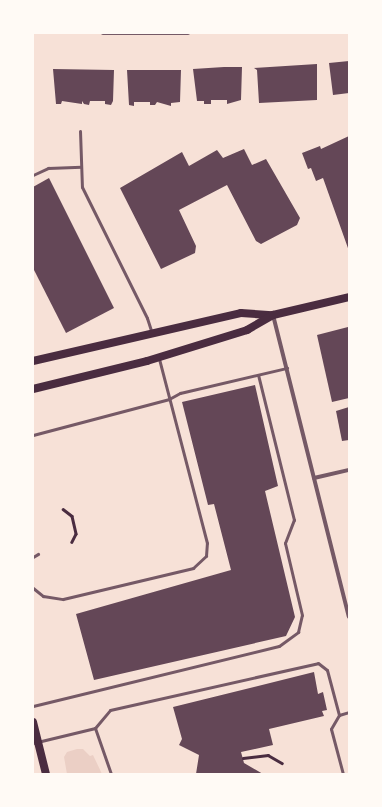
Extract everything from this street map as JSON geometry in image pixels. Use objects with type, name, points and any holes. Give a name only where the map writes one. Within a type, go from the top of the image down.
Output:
[{"type":"main road","points":[[33,389],[158,357],[247,330],[273,315],[349,297]]},
{"type":"main road","points":[[33,361],[241,313],[273,315]]},
{"type":"main road","points":[[33,722],[36,743],[46,774]]},
{"type":"street","points":[[104,33],[188,33]]},
{"type":"street","points":[[273,315],[349,617]]},
{"type":"street","points":[[314,478],[349,470]]},
{"type":"lane","points":[[80,131],[82,187],[147,318],[152,333]]},
{"type":"lane","points":[[33,175],[48,168],[81,167]]},
{"type":"lane","points":[[33,588],[43,596],[63,599],[182,571],[202,562],[208,551],[158,357]]},
{"type":"lane","points":[[33,435],[170,399],[180,393],[287,368]]},
{"type":"lane","points":[[33,706],[280,646],[298,632],[302,615],[285,543],[294,520],[258,375]]},
{"type":"lane","points":[[33,557],[38,554]]},
{"type":"lane","points":[[36,743],[95,728],[110,710],[313,662],[318,663],[326,670],[338,715],[331,729],[343,774]]},
{"type":"lane","points":[[338,715],[349,712]]},
{"type":"lane","points":[[95,728],[111,774]]},
{"type":"path","points":[[62,509],[72,516],[76,534],[72,542]]},
{"type":"path","points":[[243,758],[268,755],[282,763]]},
{"type":"shaded area","points":[[83,749],[90,756],[93,755],[102,774],[67,774],[64,757],[67,752]]},
{"type":"building","points":[[349,61],[349,93],[333,95],[329,63]]},
{"type":"building","points":[[317,64],[317,100],[259,103],[257,70],[254,68]]},
{"type":"building","points":[[242,67],[241,100],[227,104],[227,100],[211,100],[211,104],[204,104],[204,101],[197,101],[193,69]]},
{"type":"building","points":[[53,69],[114,70],[113,101],[111,105],[105,104],[105,101],[90,101],[89,105],[84,104],[82,101],[82,104],[62,101],[61,104],[56,104]]},
{"type":"building","points":[[127,70],[181,70],[180,102],[171,103],[171,106],[157,102],[155,105],[150,105],[150,102],[134,102],[134,106],[129,105]]},
{"type":"building","points":[[349,136],[349,251],[323,178],[316,181],[311,168],[308,169],[302,153],[320,146],[321,149]]},
{"type":"building","points":[[244,149],[252,165],[266,159],[300,218],[297,225],[261,244],[256,241],[227,185],[179,210],[196,246],[195,253],[161,269],[120,188],[182,152],[189,166],[217,150],[223,158]]},
{"type":"building","points":[[49,178],[114,308],[66,333],[33,268],[33,187]]},
{"type":"building","points":[[348,327],[349,398],[332,402],[317,335]]},
{"type":"building","points":[[255,385],[278,486],[265,491],[295,617],[286,636],[94,680],[76,614],[231,570],[214,504],[208,505],[182,402]]},
{"type":"building","points":[[349,407],[349,440],[342,441],[336,411]]},
{"type":"building","points":[[314,672],[318,694],[323,692],[327,710],[322,711],[324,716],[269,729],[273,745],[241,752],[244,763],[263,774],[196,774],[199,755],[179,745],[182,739],[173,707]]}]
